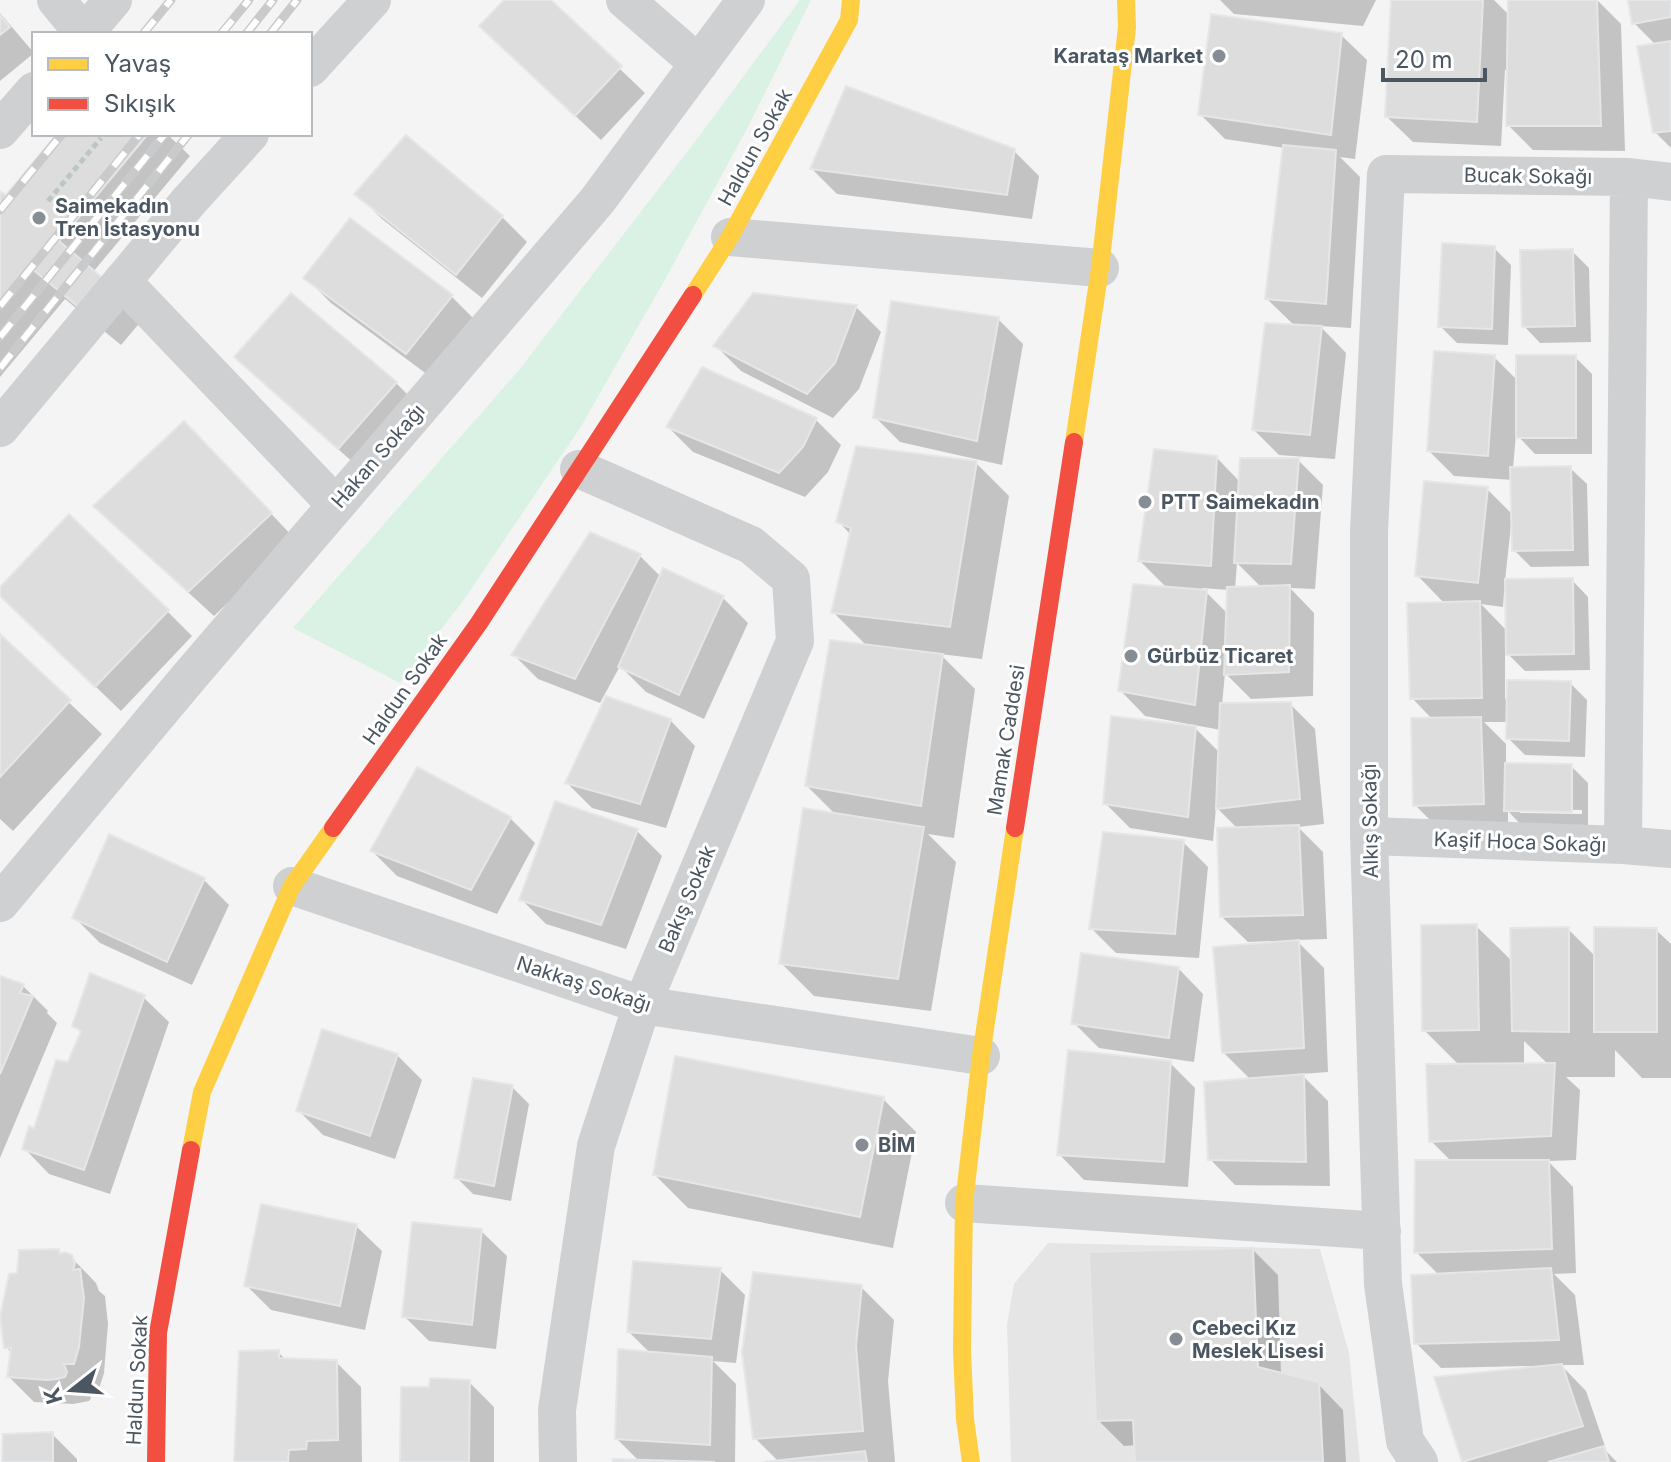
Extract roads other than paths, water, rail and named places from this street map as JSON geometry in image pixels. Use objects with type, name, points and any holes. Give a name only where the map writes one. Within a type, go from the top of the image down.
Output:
[{"type":"street","points":[[56,0],[82,32]]},
{"type":"street","points":[[86,32],[113,0]]},
{"type":"street","points":[[312,66],[372,0]]},
{"type":"street","points":[[625,0],[699,64]]},
{"type":"street","name":"Hakan Sokağı","points":[[0,903],[597,201],[746,0]]},
{"type":"street","name":"Haldun Sokak","points":[[156,1462],[158,1333],[202,1092],[292,886],[479,623],[730,237],[849,20],[851,0]]},
{"type":"street","name":"Mamak Caddesi","points":[[971,1462],[965,1419],[962,1351],[964,1203],[981,1056],[1100,268],[1127,27],[1126,0]]},
{"type":"street","name":"Mamak Caddesi","points":[[1127,27],[1139,0]]},
{"type":"street","points":[[0,130],[32,93]]},
{"type":"street","points":[[0,428],[189,201],[248,136]]},
{"type":"street","name":"Bucak Sokağı","points":[[1386,174],[1629,177],[1671,182]]},
{"type":"street","name":"Alkış Sokağı","points":[[1386,174],[1369,532],[1369,836],[1383,1284],[1405,1441],[1419,1462]]},
{"type":"street","points":[[1623,845],[1629,177]]},
{"type":"street","points":[[730,237],[1100,268]]},
{"type":"street","points":[[122,281],[336,505]]},
{"type":"street","name":"Bakış Sokak","points":[[558,1462],[557,1410],[596,1146],[642,1005],[795,641],[791,579],[751,545],[579,469]]},
{"type":"street","name":"Kaşif Hoca Sokağı","points":[[1369,836],[1671,849]]},
{"type":"street","name":"Nakkaş Sokağı","points":[[292,886],[642,1005],[981,1056]]},
{"type":"street","points":[[964,1203],[1382,1231]]},
{"type":"railway","points":[[145,32],[171,0]]},
{"type":"railway","points":[[223,32],[249,0]]},
{"type":"railway","points":[[248,32],[273,0]]},
{"type":"railway","points":[[272,32],[297,0]]},
{"type":"railway","points":[[0,210],[60,136]]},
{"type":"railway","points":[[0,306],[138,136]]},
{"type":"railway","points":[[0,337],[163,136]]},
{"type":"railway","points":[[0,368],[187,136]]},
{"type":"place","name":"Karataş Market","points":[[1219,56]]},
{"type":"place","name":"Saimekadın Tren İstasyonu","points":[[39,218]]},
{"type":"place","name":"PTT Saimekadın","points":[[1145,502]]},
{"type":"place","name":"Gürbüz Ticaret","points":[[1131,656]]},
{"type":"place","name":"BİM","points":[[862,1145]]},
{"type":"place","name":"Cebeci Kız Meslek Lisesi","points":[[1176,1339]]}]
